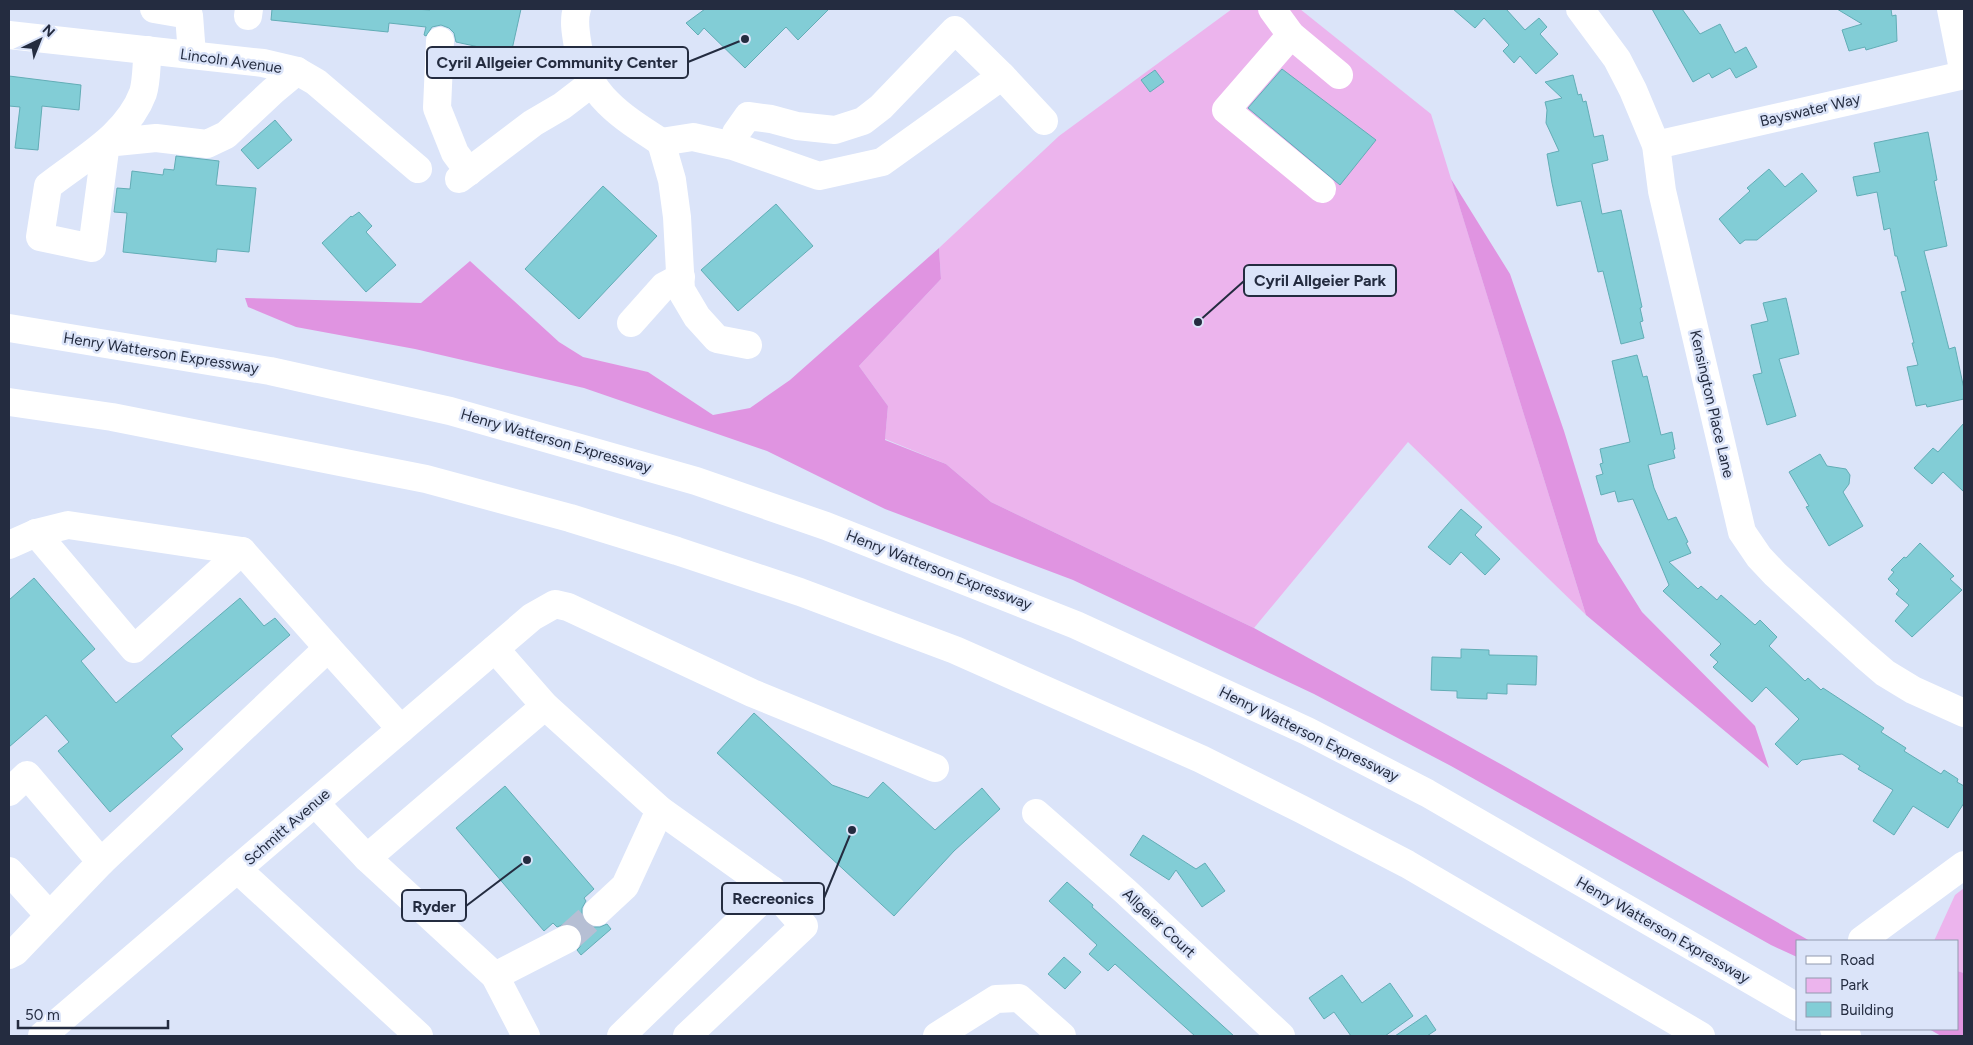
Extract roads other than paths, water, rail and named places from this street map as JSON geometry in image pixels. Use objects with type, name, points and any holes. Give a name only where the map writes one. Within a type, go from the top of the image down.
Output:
[{"type":"main road","points":[[154,9],[189,15],[192,55]]},
{"type":"main road","points":[[577,9],[576,35],[581,60],[592,84],[607,104],[625,119],[661,142],[672,180],[679,234],[681,290],[697,317],[717,339],[748,345]]},
{"type":"main road","points":[[1272,9],[1292,35],[1339,75]]},
{"type":"main road","name":"Kensington Place Lane","points":[[1580,9],[1617,59],[1633,90],[1656,145],[1662,191],[1742,532],[1759,557],[1775,574],[1864,656],[1885,673],[1913,690],[1964,713]]},
{"type":"main road","points":[[1951,9],[1964,74]]},
{"type":"main road","points":[[733,146],[736,132],[748,116],[771,119],[797,126],[835,130],[863,121],[881,107],[955,30],[1044,121]]},
{"type":"main road","name":"Lincoln Avenue","points":[[9,35],[263,63],[297,71],[331,93],[418,169]]},
{"type":"main road","points":[[1292,35],[1226,110],[1322,189]]},
{"type":"main road","points":[[440,41],[437,108],[464,176],[534,123],[562,106],[592,84]]},
{"type":"main road","points":[[148,50],[144,90],[134,113],[106,143],[156,138],[207,144],[226,135],[273,90],[297,71]]},
{"type":"main road","name":"Bayswater Way","points":[[1656,145],[1964,74]]},
{"type":"main road","points":[[661,142],[693,137],[733,146],[819,176],[882,162],[1002,76]]},
{"type":"main road","points":[[631,323],[664,286],[681,277]]},
{"type":"main road","name":"Henry Watterson Expressway","points":[[9,328],[270,371],[450,411],[687,478],[826,526],[1076,625],[1307,732],[1426,793],[1796,1006]]},
{"type":"main road","points":[[9,402],[147,424],[426,479],[570,518],[677,551],[800,592],[955,650],[1138,730],[1301,809],[1407,864],[1701,1036]]},
{"type":"main road","points":[[9,545],[36,533],[68,524],[242,551],[401,729]]},
{"type":"main road","points":[[36,533],[134,649],[242,551]]},
{"type":"main road","name":"Schmitt Avenue","points":[[42,1036],[532,617],[555,604],[568,607],[752,692],[934,768]]},
{"type":"main road","points":[[9,955],[15,952],[101,862],[328,648]]},
{"type":"main road","points":[[495,649],[546,706],[660,810],[772,890],[804,926],[687,1036]]},
{"type":"main road","points":[[367,858],[546,706]]},
{"type":"main road","points":[[9,792],[27,775],[101,862]]},
{"type":"main road","points":[[315,802],[367,858],[495,976],[526,1036]]},
{"type":"main road","points":[[597,912],[626,886],[660,810]]},
{"type":"main road","name":"Allgeier Court","points":[[1036,813],[1125,891],[1281,1036]]},
{"type":"main road","points":[[1862,940],[1964,865]]},
{"type":"main road","points":[[237,869],[419,1036]]},
{"type":"main road","points":[[9,871],[49,915]]},
{"type":"main road","points":[[621,1036],[772,890]]},
{"type":"main road","points":[[495,976],[567,939]]},
{"type":"main road","points":[[938,1036],[996,999],[1019,998],[1062,1036]]},
{"type":"main road","points":[[1836,1030],[1847,1036]]},
{"type":"tunnel","points":[[567,939],[597,912]]},
{"type":"place","name":"Cyril Allgeier Community Center","points":[[745,39]]},
{"type":"place","name":"Cyril Allgeier Park","points":[[1198,322]]},
{"type":"place","name":"Recreonics","points":[[852,830]]},
{"type":"place","name":"Ryder","points":[[527,860]]}]
